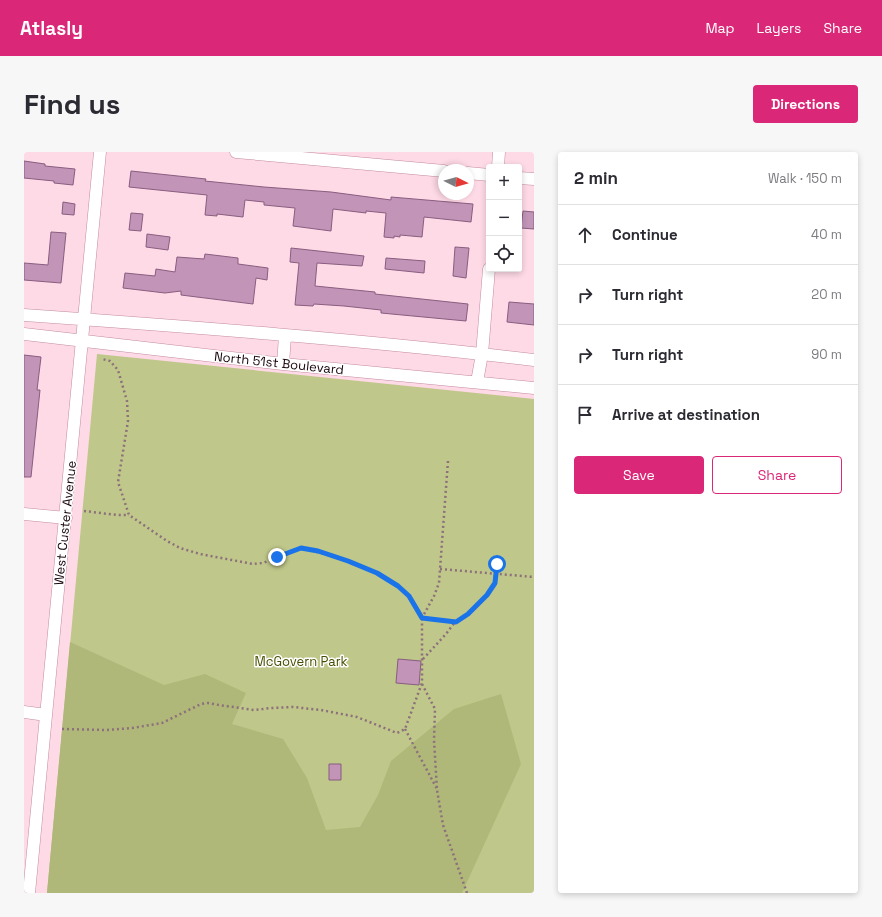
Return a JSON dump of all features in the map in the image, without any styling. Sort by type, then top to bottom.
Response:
[{"type":"street","name":"West Custer Avenue","points":[[29,893],[100,152]]},
{"type":"street","points":[[236,152],[438,170]]},
{"type":"street","points":[[498,164],[499,152]]},
{"type":"street","points":[[474,174],[486,175]]},
{"type":"street","points":[[522,178],[534,179]]},
{"type":"street","points":[[477,382],[482,354],[489,272]]},
{"type":"street","name":"North 51st Boulevard","points":[[24,315],[285,336],[534,360]]},
{"type":"street","name":"North 51st Boulevard","points":[[24,334],[283,364],[534,388]]},
{"type":"street","points":[[283,364],[285,336]]},
{"type":"street","points":[[24,514],[66,518]]},
{"type":"street","points":[[24,712],[46,715]]},
{"type":"path","points":[[102,359],[110,361],[118,370],[127,401],[128,421],[118,482],[129,515]]},
{"type":"path","points":[[62,729],[107,730],[140,727],[162,722],[201,704],[208,703],[254,710],[293,708],[321,710],[357,717],[397,733],[405,729],[422,683],[422,618],[439,583],[448,461]]},
{"type":"path","points":[[84,511],[129,515],[173,545],[180,548],[200,554],[253,564],[263,563],[301,548],[318,551],[377,573],[398,586],[409,596],[422,618]]},
{"type":"path","points":[[422,660],[456,622],[468,614],[487,595],[495,583],[497,564]]},
{"type":"path","points":[[440,569],[534,578]]},
{"type":"path","points":[[422,618],[456,622]]},
{"type":"path","points":[[422,683],[435,709],[434,740],[437,790],[443,825],[467,893]]},
{"type":"path","points":[[405,729],[437,790]]},
{"type":"green space","name":"McGovern Park","points":[[97,354],[534,399],[534,893],[47,893]]},
{"type":"green space","points":[[70,642],[164,685],[205,674],[246,693],[232,724],[283,739],[307,778],[326,830],[360,827],[378,795],[391,761],[454,709],[501,694],[521,764],[462,893],[47,893]]},
{"type":"building","points":[[24,161],[45,164],[45,166],[75,169],[73,185],[54,183],[54,181],[24,178]]},
{"type":"building","points":[[131,171],[206,179],[205,181],[331,192],[391,200],[391,197],[473,204],[471,222],[424,217],[422,237],[400,235],[400,237],[394,236],[394,238],[384,237],[386,213],[366,211],[366,213],[333,209],[331,231],[293,226],[295,208],[264,205],[264,202],[245,200],[243,217],[217,214],[217,216],[205,215],[207,195],[129,187]]},
{"type":"building","points":[[63,202],[75,204],[74,215],[62,214]]},
{"type":"building","points":[[523,211],[534,212],[534,229],[522,228]]},
{"type":"building","points":[[131,213],[143,214],[141,231],[129,230]]},
{"type":"building","points":[[51,232],[66,233],[61,283],[24,280],[24,263],[48,265]]},
{"type":"building","points":[[147,234],[170,237],[168,250],[146,247]]},
{"type":"building","points":[[455,247],[469,248],[466,278],[453,276]]},
{"type":"building","points":[[291,248],[364,256],[362,266],[317,263],[315,286],[468,304],[466,321],[381,313],[381,310],[344,306],[314,304],[313,306],[295,305],[299,263],[290,262]]},
{"type":"building","points":[[205,254],[238,258],[238,264],[268,268],[267,280],[256,278],[253,304],[181,295],[181,291],[165,293],[123,288],[125,273],[155,276],[156,269],[175,272],[177,257],[204,259]]},
{"type":"building","points":[[386,258],[425,261],[424,273],[385,269]]},
{"type":"building","points":[[509,302],[534,304],[534,325],[507,322]]},
{"type":"building","points":[[24,355],[41,357],[37,390],[40,390],[31,477],[24,477]]},
{"type":"building","points":[[398,659],[421,661],[419,685],[396,683]]},
{"type":"building","points":[[329,764],[341,764],[341,780],[329,780]]},
{"type":"route","points":[[277,557],[301,548],[318,551],[348,561],[377,573],[398,586],[409,596],[422,618],[456,622],[468,614],[487,595],[495,583],[497,564]]}]
